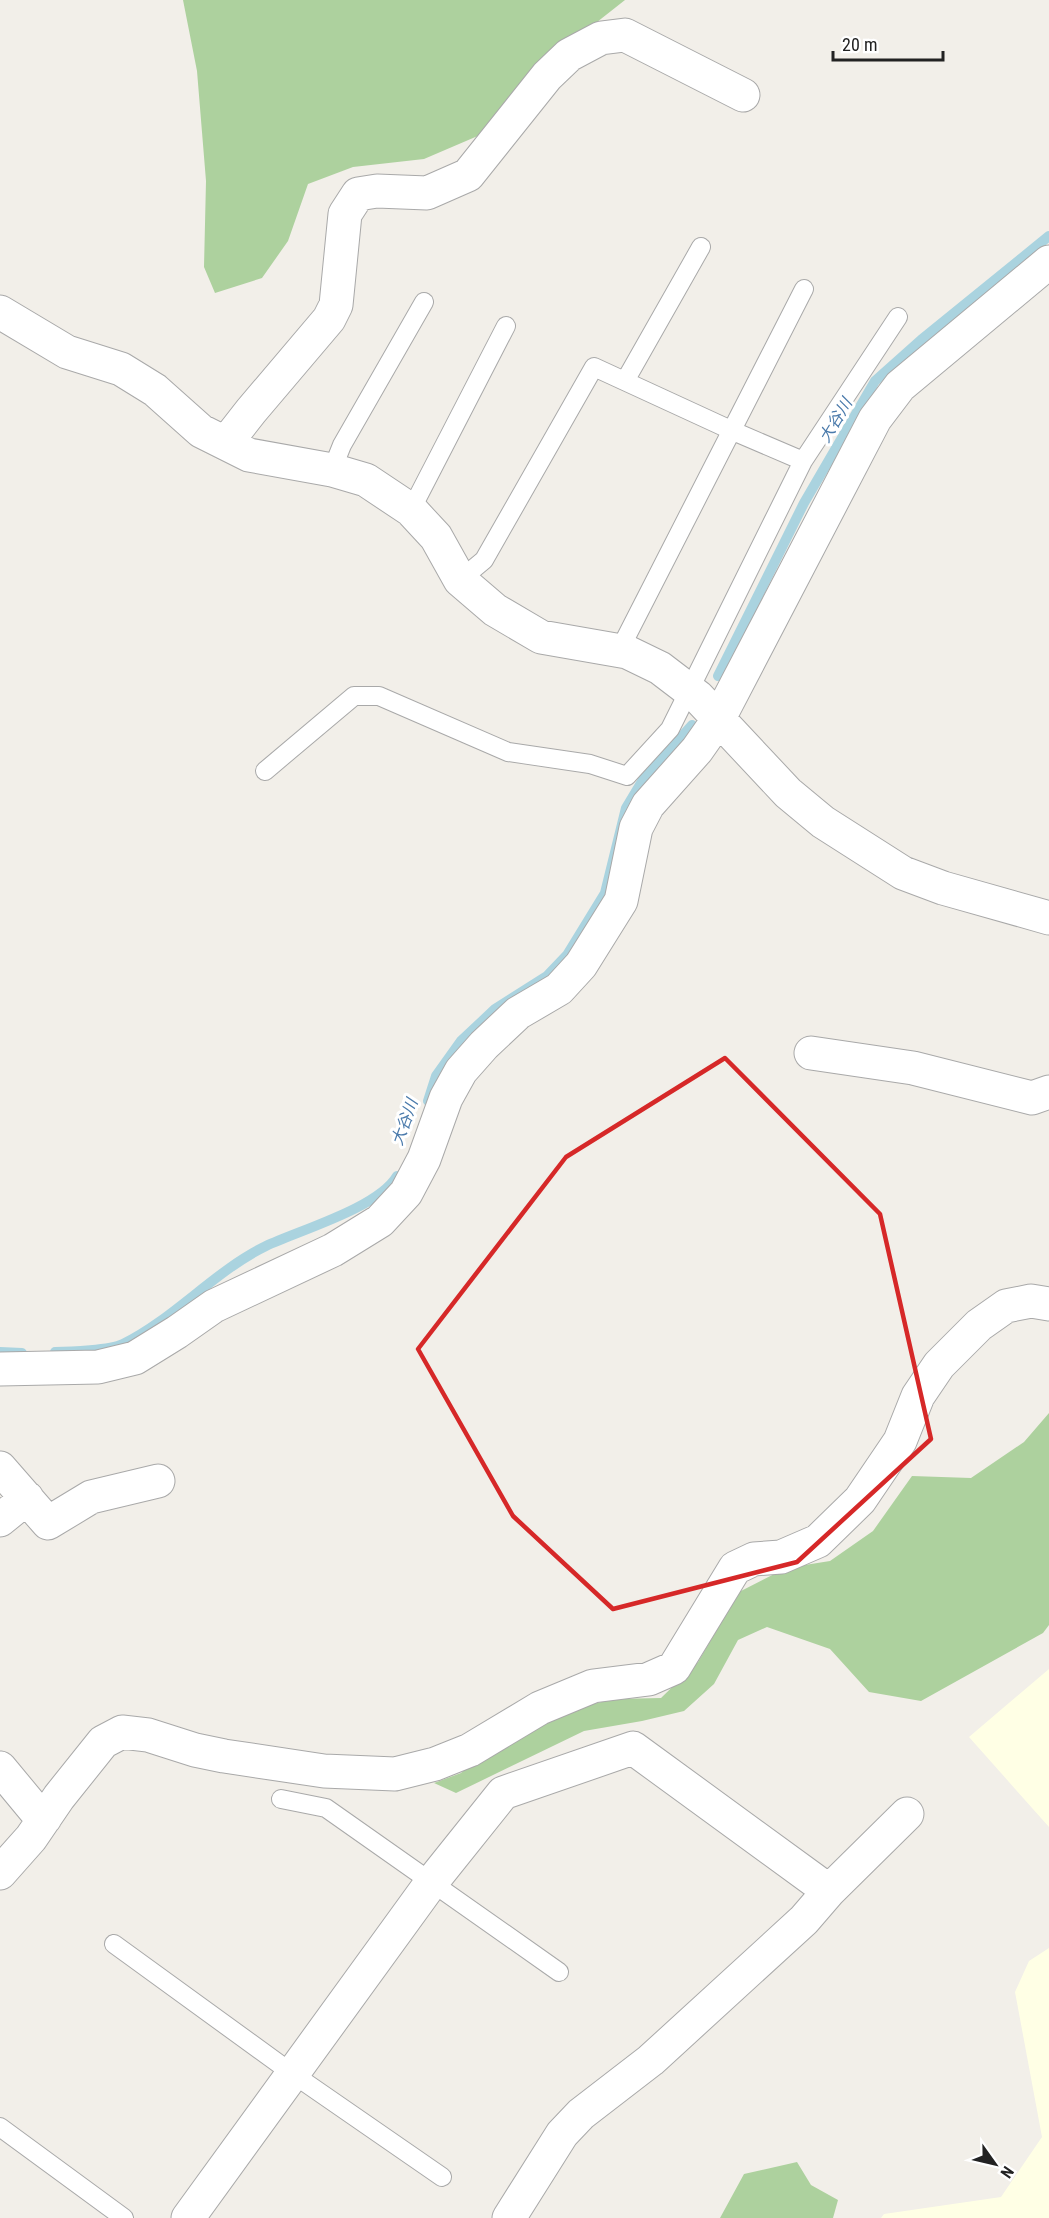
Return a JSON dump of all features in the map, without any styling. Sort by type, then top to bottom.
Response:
[{"type":"street","points":[[226,443],[329,319],[336,305],[345,214],[358,194],[377,190],[427,193],[468,175],[547,75],[569,55],[601,38],[625,35],[743,95]]},
{"type":"street","points":[[0,1369],[98,1367],[135,1358],[214,1306],[333,1250],[380,1221],[406,1192],[424,1159],[446,1098],[461,1071],[484,1045],[518,1013],[559,989],[581,965],[621,901],[636,828],[648,805],[697,750],[718,720],[875,419],[900,386],[1049,262]]},
{"type":"street","points":[[0,312],[67,352],[121,369],[155,390],[201,430],[249,455],[332,470],[366,480],[411,510],[436,537],[460,580],[495,610],[541,637],[627,652],[660,668],[690,691],[788,793],[823,822],[903,873],[943,888],[1049,918]]},
{"type":"street","points":[[811,1053],[913,1068],[1032,1098],[1049,1092]]},
{"type":"street","points":[[0,1873],[31,1839],[103,1742],[122,1732],[148,1735],[195,1750],[224,1756],[324,1771],[395,1774],[435,1764],[470,1750],[540,1708],[593,1686],[649,1679],[674,1668],[735,1568],[754,1559],[781,1557],[818,1541],[860,1500],[900,1441],[918,1396],[934,1373],[979,1325],[1006,1306],[1031,1301],[1049,1304]]},
{"type":"street","points":[[0,1468],[48,1523],[91,1497],[158,1481]]},
{"type":"street","points":[[0,1520],[27,1498]]},
{"type":"street","points":[[188,2218],[431,1883],[503,1793],[633,1748],[830,1891]]},
{"type":"street","points":[[0,1768],[34,1809],[45,1818]]},
{"type":"street","points":[[509,2218],[562,2134],[581,2114],[651,2060],[804,1920],[907,1814]]},
{"type":"lane","points":[[625,381],[702,246]]},
{"type":"lane","points":[[619,651],[804,289]]},
{"type":"lane","points":[[332,470],[342,445],[424,302]]},
{"type":"lane","points":[[265,771],[354,696],[379,696],[508,753],[590,765],[627,776],[670,729],[803,460],[898,316]]},
{"type":"lane","points":[[411,510],[506,326]]},
{"type":"lane","points":[[460,580],[484,560],[594,367],[733,431],[803,460]]},
{"type":"lane","points":[[280,1799],[326,1808],[559,1972]]},
{"type":"lane","points":[[114,1944],[293,2074],[442,2177]]},
{"type":"lane","points":[[0,2127],[124,2218]]},
{"type":"highlighted area","points":[[725,1058],[880,1214],[931,1439],[797,1562],[613,1609],[513,1516],[418,1349],[566,1157]]},
{"type":"shaded area","points":[[1049,1669],[1049,1827],[969,1737]]},
{"type":"shaded area","points":[[1049,1948],[1049,2218],[881,2218],[884,2214],[1001,2197],[1042,2137],[1015,1992],[1029,1961]]},
{"type":"green space","points":[[183,0],[625,0],[559,52],[501,126],[424,159],[353,167],[308,184],[288,241],[262,278],[215,293],[204,267],[206,181],[197,71]]},
{"type":"green space","points":[[1049,1413],[1049,1625],[1043,1633],[921,1701],[869,1692],[830,1649],[767,1627],[738,1640],[714,1684],[684,1711],[584,1731],[456,1793],[434,1783],[461,1773],[500,1741],[561,1711],[615,1699],[661,1698],[698,1662],[739,1592],[786,1568],[830,1561],[873,1531],[912,1476],[971,1478],[1024,1442]]},
{"type":"green space","points":[[797,2162],[811,2185],[838,2200],[833,2218],[720,2218],[744,2174]]},
{"type":"waterway","name":"大谷川","points":[[718,676],[804,503],[875,381],[921,340],[1049,236]]},
{"type":"waterway","name":"大谷川","points":[[428,1101],[436,1076],[461,1041],[495,1009],[547,976],[567,955],[605,893],[626,808],[644,778],[692,725]]},
{"type":"waterway","name":"大谷川","points":[[55,1352],[100,1349],[123,1344],[160,1322],[248,1256],[266,1246],[356,1208],[387,1188],[397,1176]]},
{"type":"waterway","name":"大谷川","points":[[0,1352],[22,1353]]}]
